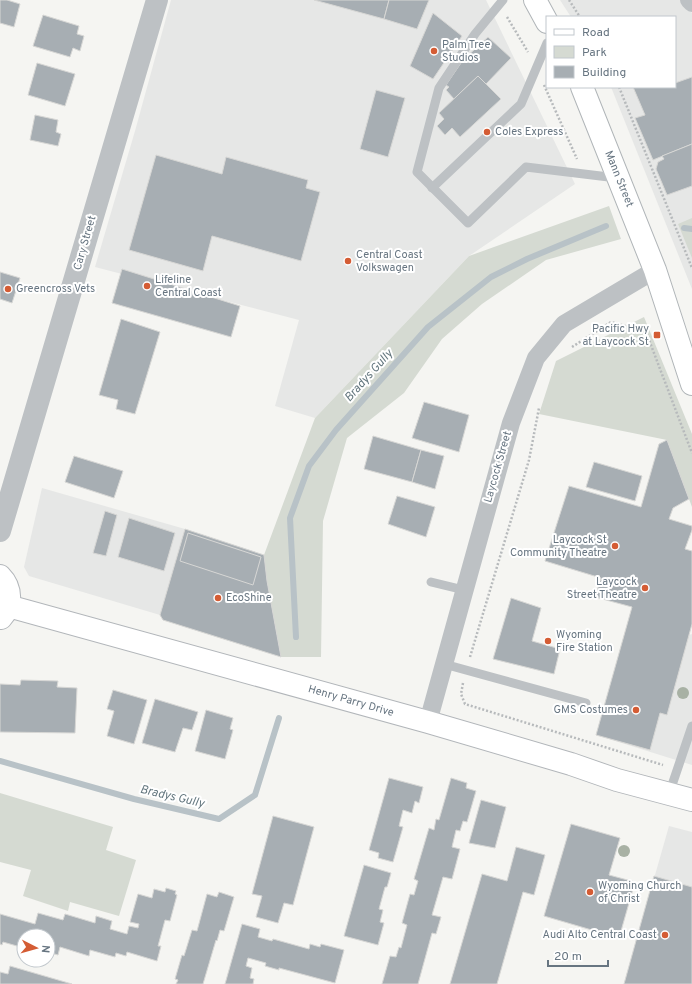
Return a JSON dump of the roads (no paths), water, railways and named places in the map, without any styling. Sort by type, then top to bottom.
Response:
[{"type":"main road","points":[[535,0],[546,20]]},
{"type":"main road","name":"Mann Street","points":[[582,88],[656,270],[692,384]]},
{"type":"main road","name":"Mann Street","points":[[656,270],[677,309],[692,342]]},
{"type":"main road","points":[[0,576],[8,588],[10,597],[4,612]]},
{"type":"main road","name":"Henry Parry Drive","points":[[4,612],[428,722],[571,764],[617,780],[692,800]]},
{"type":"street","name":"Cary Street","points":[[0,531],[157,0]]},
{"type":"street","points":[[689,0],[692,3]]},
{"type":"street","name":"Laycock Street","points":[[428,722],[511,423],[536,358],[564,324],[656,270]]},
{"type":"lane","points":[[503,0],[475,34],[439,88],[417,172],[468,223],[526,167],[619,178]]},
{"type":"lane","points":[[432,188],[521,104],[546,45]]},
{"type":"lane","points":[[431,582],[464,590]]},
{"type":"lane","points":[[444,664],[586,703]]},
{"type":"lane","points":[[668,794],[692,726]]},
{"type":"waterway","name":"Bradys Gully","points":[[296,637],[290,518],[309,466],[336,430],[428,327],[491,277],[527,259],[606,226]]},
{"type":"waterway","name":"Bradys Gully","points":[[684,228],[692,229]]},
{"type":"waterway","name":"Bradys Gully","points":[[0,761],[134,799],[219,819],[255,795],[279,718]]},
{"type":"place","name":"Palm Tree Studios","points":[[434,51]]},
{"type":"place","name":"Coles Express","points":[[487,132]]},
{"type":"place","name":"Central Coast Volkswagen","points":[[348,261]]},
{"type":"place","name":"Lifeline Central Coast","points":[[147,286]]},
{"type":"place","name":"Greencross Vets","points":[[8,289]]},
{"type":"place","name":"Pacific Hwy at Laycock St","points":[[657,335]]},
{"type":"place","name":"Laycock St Community Theatre","points":[[615,546]]},
{"type":"place","name":"Laycock Street Theatre","points":[[645,588]]},
{"type":"place","name":"EcoShine","points":[[218,598]]},
{"type":"place","name":"Wyoming Fire Station","points":[[548,641]]},
{"type":"place","name":"GMS Costumes","points":[[636,710]]},
{"type":"place","name":"Wyoming Church of Christ","points":[[590,892]]},
{"type":"place","name":"Audi Alto Central Coast","points":[[665,935]]}]
